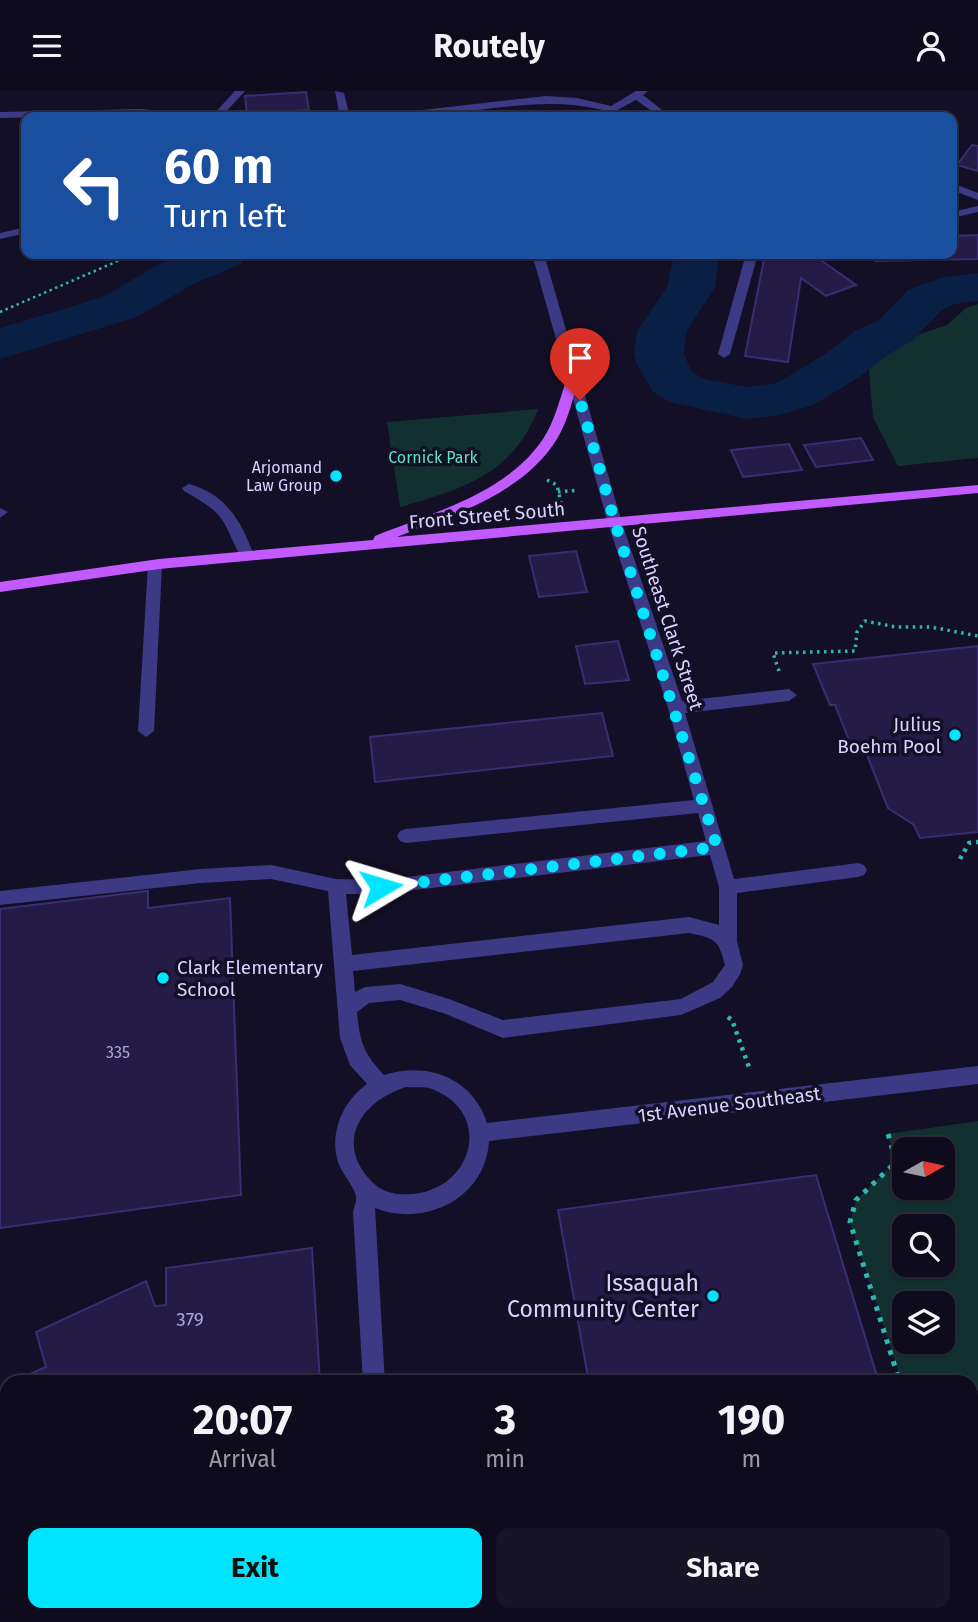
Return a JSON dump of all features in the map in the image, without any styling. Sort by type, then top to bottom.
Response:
[{"type":"main road","points":[[367,545],[485,493],[525,469],[550,439],[573,378]]},
{"type":"main road","name":"Front Street South","points":[[0,587],[155,565],[978,489]]},
{"type":"street","points":[[221,112],[240,91]]},
{"type":"street","points":[[339,93],[344,112]]},
{"type":"street","points":[[607,112],[640,93],[661,112]]},
{"type":"street","points":[[420,112],[534,95],[611,109]]},
{"type":"street","points":[[79,112],[152,112]]},
{"type":"street","points":[[0,115],[21,114]]},
{"type":"street","points":[[957,188],[978,197]]},
{"type":"street","points":[[957,214],[978,209]]},
{"type":"street","points":[[0,236],[21,231]]},
{"type":"street","name":"Southeast Clark Street","points":[[539,259],[615,523],[676,708],[729,887],[728,941],[734,965],[724,986],[705,998]]},
{"type":"street","points":[[724,354],[751,259]]},
{"type":"street","points":[[189,488],[216,503],[236,522],[247,556]]},
{"type":"street","points":[[146,731],[155,565]]},
{"type":"street","points":[[676,708],[789,695]]},
{"type":"street","points":[[406,836],[705,806]]},
{"type":"street","points":[[0,898],[201,876],[271,872],[336,886],[381,887],[717,847]]},
{"type":"street","points":[[729,887],[858,870]]},
{"type":"street","points":[[336,886],[350,1038],[357,1059],[381,1086]]},
{"type":"street","points":[[344,964],[689,925],[718,932],[728,941]]},
{"type":"street","points":[[349,1007],[365,995],[400,992],[449,1007],[503,1029],[681,1007],[705,998]]},
{"type":"street","name":"1st Avenue Southeast","points":[[480,1133],[978,1075]]},
{"type":"street","points":[[406,1078],[432,1080],[455,1091],[473,1109],[480,1133],[478,1158],[466,1181],[445,1198],[418,1206],[391,1205],[367,1193],[350,1173],[343,1149],[348,1123],[360,1102],[381,1086],[406,1078]]},
{"type":"street","points":[[367,1193],[363,1212],[373,1375]]},
{"type":"path","points":[[0,312],[122,259]]},
{"type":"path","points":[[540,476],[557,485],[562,507]]},
{"type":"path","points":[[558,492],[583,489]]},
{"type":"path","points":[[789,695],[773,653],[855,651],[857,632],[865,621],[896,627],[931,627],[978,636]]},
{"type":"path","points":[[960,859],[969,843],[978,842]]},
{"type":"path","points":[[705,998],[732,1020],[750,1070]]},
{"type":"path","points":[[888,1134],[895,1162],[856,1200],[850,1222],[898,1375]]},
{"type":"green space","points":[[978,304],[978,458],[898,466],[873,417],[868,361],[917,335],[947,325],[966,308]]},
{"type":"green space","name":"Cornick Park","points":[[538,409],[515,450],[500,464],[464,485],[400,507],[387,422]]},
{"type":"green space","points":[[978,1121],[978,1375],[900,1375],[893,1354],[955,1354],[955,1291],[892,1291],[892,1351],[850,1222],[856,1200],[892,1165],[892,1201],[956,1201],[956,1137],[892,1137],[892,1150],[888,1134]]},
{"type":"building","points":[[306,92],[309,110],[247,112],[245,96]]},
{"type":"building","points":[[972,145],[978,146],[978,171],[957,165]]},
{"type":"building","points":[[978,235],[978,259],[875,261],[874,259],[957,259],[957,236]]},
{"type":"building","points":[[764,259],[819,259],[856,285],[826,296],[801,278],[788,362],[745,356]]},
{"type":"building","points":[[861,438],[873,460],[816,467],[804,445]]},
{"type":"building","points":[[789,444],[802,470],[743,477],[731,450]]},
{"type":"building","points":[[576,551],[587,592],[539,597],[529,556]]},
{"type":"building","points":[[618,641],[629,680],[585,684],[576,646]]},
{"type":"building","points":[[978,646],[978,832],[920,838],[914,825],[888,808],[867,755],[851,745],[835,705],[830,705],[813,664]]},
{"type":"building","points":[[602,713],[613,756],[375,782],[370,737]]},
{"type":"building","points":[[148,891],[148,908],[230,898],[241,1195],[0,1228],[0,909]]},
{"type":"building","name":"Issaquah Community Center","points":[[816,1175],[877,1375],[588,1375],[558,1210]]},
{"type":"building","points":[[312,1248],[320,1375],[28,1375],[46,1367],[36,1332],[146,1281],[155,1306],[166,1305],[166,1268]]},
{"type":"waterway","points":[[0,344],[120,307],[176,274],[213,259]]},
{"type":"waterway","points":[[696,259],[691,287],[662,331],[659,353],[662,365],[671,381],[688,391],[747,403],[780,399],[795,394],[840,367],[873,342],[896,330],[925,300],[944,291],[978,287]]},
{"type":"place","name":"Arjomand Law Group","points":[[336,476]]},
{"type":"place","name":"Julius Boehm Pool","points":[[955,735]]},
{"type":"place","name":"Clark Elementary School","points":[[163,978]]},
{"type":"place","name":"Issaquah Community Center","points":[[713,1296]]},
{"type":"route","points":[[381,887],[717,847],[676,708],[615,523],[580,400]]}]
